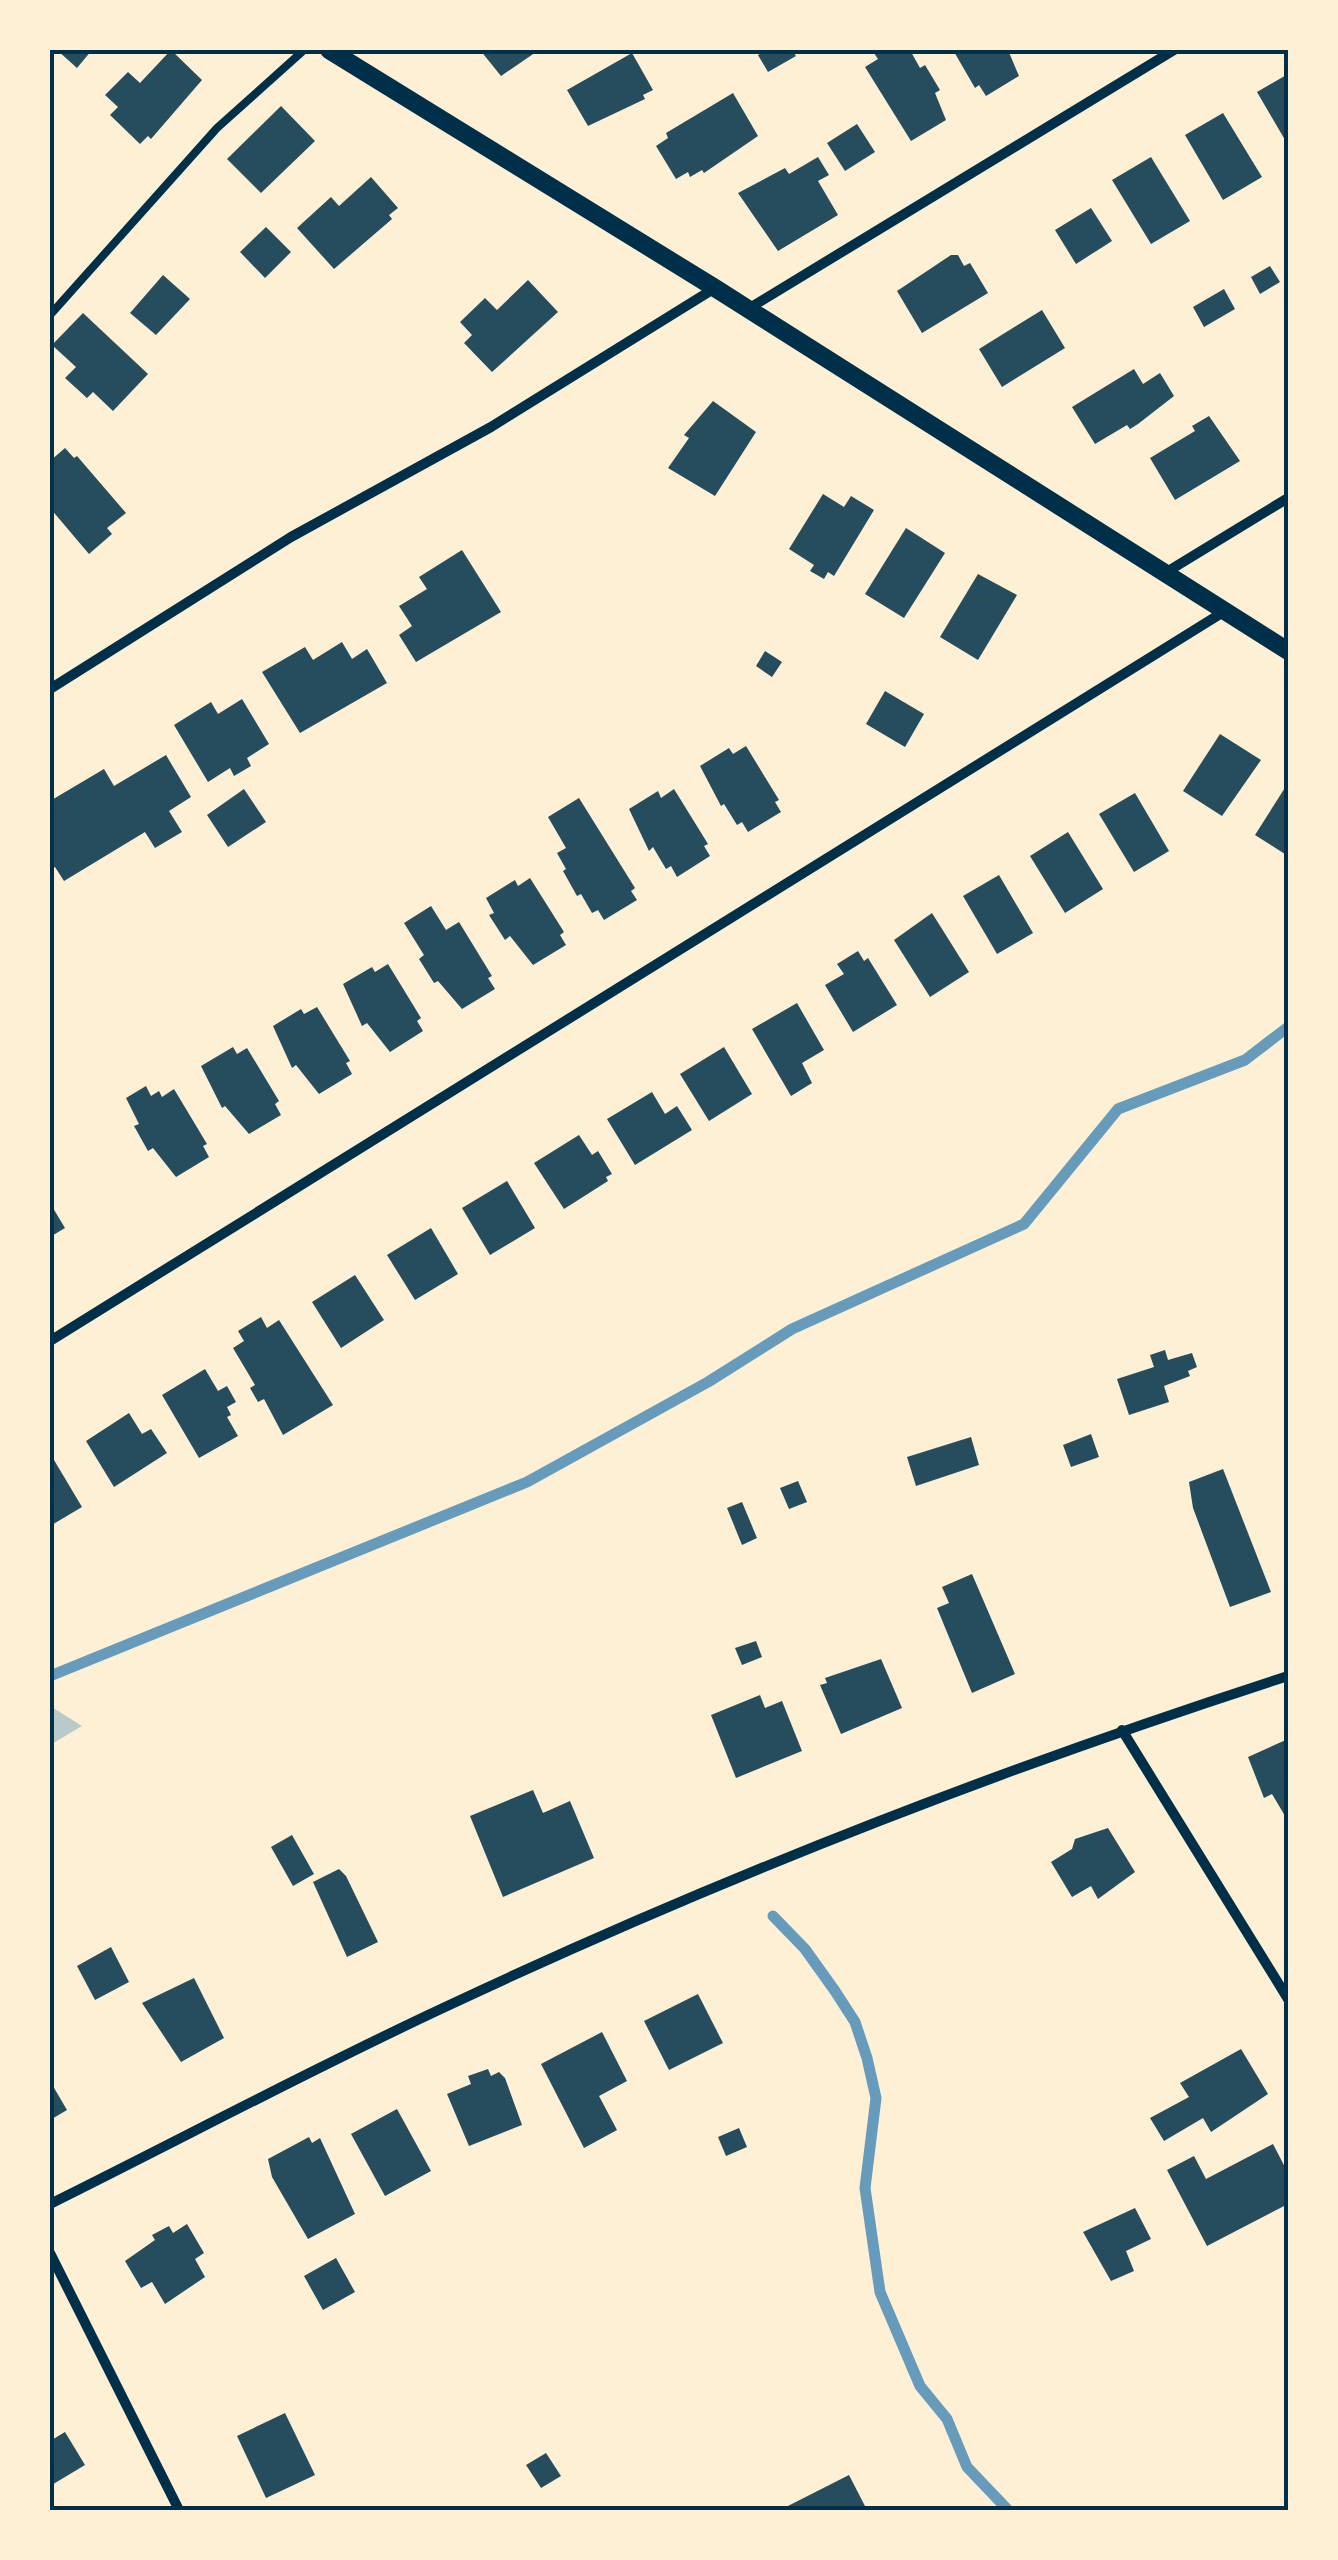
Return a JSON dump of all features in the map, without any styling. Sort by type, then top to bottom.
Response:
[{"type":"street","points":[[747,310],[1174,50]]},
{"type":"street","points":[[335,51],[1288,651]]},
{"type":"street","points":[[50,689],[291,537],[491,427],[715,288]]},
{"type":"street","points":[[1164,574],[1288,498]]},
{"type":"street","points":[[50,1341],[1227,610]]},
{"type":"street","points":[[50,2204],[442,2008],[867,1824],[1122,1730],[1288,1676]]},
{"type":"street","points":[[1122,1730],[1288,1998]]},
{"type":"street","points":[[50,2253],[179,2510]]},
{"type":"lane","points":[[50,316],[217,128],[304,50]]},
{"type":"shaded area","points":[[50,1706],[82,1726],[50,1745]]},
{"type":"building","points":[[57,50],[92,50],[77,68]]},
{"type":"building","points":[[171,50],[202,80],[151,139],[148,136],[140,144],[110,115],[118,107],[105,95],[128,72],[140,83]]},
{"type":"building","points":[[480,50],[539,50],[501,76]]},
{"type":"building","points":[[766,50],[792,50],[796,56],[768,72],[758,55]]},
{"type":"building","points":[[910,50],[920,68],[925,65],[940,90],[935,93],[946,120],[911,141],[865,67],[878,59],[874,53]]},
{"type":"building","points":[[953,50],[1008,50],[1019,76],[986,96],[979,85],[975,88]]},
{"type":"building","points":[[632,53],[653,90],[643,95],[645,99],[588,126],[567,90]]},
{"type":"building","points":[[1288,74],[1288,145],[1257,92]]},
{"type":"building","points":[[733,93],[758,136],[704,173],[702,170],[690,177],[688,172],[676,179],[656,146],[668,138],[666,133]]},
{"type":"building","points":[[281,106],[315,141],[261,193],[227,159]]},
{"type":"building","points":[[1223,113],[1262,177],[1223,200],[1185,135]]},
{"type":"building","points":[[857,124],[875,152],[845,171],[827,143]]},
{"type":"building","points":[[818,157],[829,175],[818,181],[838,215],[778,251],[738,193],[785,168],[789,174]]},
{"type":"building","points":[[1151,157],[1190,221],[1151,244],[1112,180]]},
{"type":"building","points":[[371,177],[398,208],[389,215],[392,219],[334,269],[297,228],[331,197],[339,206]]},
{"type":"building","points":[[1091,208],[1112,241],[1076,264],[1055,230]]},
{"type":"building","points":[[266,227],[291,252],[265,278],[240,252]]},
{"type":"building","points":[[951,255],[958,255],[964,266],[970,263],[988,293],[922,333],[897,291]]},
{"type":"building","points":[[1270,266],[1280,282],[1260,294],[1251,277]]},
{"type":"building","points":[[163,275],[190,299],[156,335],[130,313]]},
{"type":"building","points":[[528,280],[558,312],[492,372],[464,343],[472,335],[460,322],[485,298],[497,310]]},
{"type":"building","points":[[1224,289],[1235,309],[1204,327],[1193,307]]},
{"type":"building","points":[[1042,310],[1065,348],[1002,387],[979,349]]},
{"type":"building","points":[[83,313],[148,374],[113,411],[93,392],[87,398],[65,378],[76,367],[52,345]]},
{"type":"building","points":[[1134,369],[1143,384],[1160,373],[1174,396],[1130,429],[1127,425],[1095,444],[1072,407]]},
{"type":"building","points":[[713,401],[756,432],[715,496],[668,468],[689,438],[684,435]]},
{"type":"building","points":[[1209,416],[1240,461],[1175,500],[1150,458],[1195,431],[1192,426]]},
{"type":"building","points":[[65,448],[74,458],[77,456],[126,513],[107,528],[112,534],[89,554],[50,508],[50,461]]},
{"type":"building","points":[[823,494],[844,507],[851,496],[874,510],[834,576],[828,572],[824,579],[810,571],[814,565],[789,549]]},
{"type":"building","points":[[906,528],[945,553],[904,618],[865,594]]},
{"type":"building","points":[[462,550],[501,612],[416,662],[399,635],[412,626],[399,606],[427,589],[419,577]]},
{"type":"building","points":[[978,574],[1017,595],[978,660],[940,637]]},
{"type":"building","points":[[342,642],[352,659],[367,649],[387,683],[300,733],[262,672],[305,647],[313,660]]},
{"type":"building","points":[[765,651],[782,662],[772,677],[756,666]]},
{"type":"building","points":[[885,691],[924,714],[905,747],[866,724]]},
{"type":"building","points":[[242,699],[269,744],[247,758],[251,766],[234,776],[230,768],[208,782],[174,725],[211,702],[218,714]]},
{"type":"building","points":[[1220,734],[1261,760],[1222,816],[1183,791]]},
{"type":"building","points":[[746,746],[779,800],[775,802],[781,812],[748,832],[742,822],[737,825],[724,804],[721,806],[700,766],[729,748],[733,754]]},
{"type":"building","points":[[166,755],[191,797],[169,811],[182,832],[155,848],[145,832],[64,881],[55,867],[50,870],[50,801],[104,769],[114,786]]},
{"type":"building","points":[[1288,783],[1288,856],[1255,835]]},
{"type":"building","points":[[244,789],[266,822],[228,847],[207,815]]},
{"type":"building","points":[[674,789],[708,844],[704,846],[710,856],[677,877],[671,866],[666,869],[653,847],[649,851],[629,809],[658,791],[661,798]]},
{"type":"building","points":[[1135,793],[1169,851],[1134,872],[1099,814]]},
{"type":"building","points":[[579,798],[635,888],[631,891],[637,900],[604,920],[598,910],[592,913],[581,894],[577,896],[563,871],[566,869],[557,853],[566,848],[548,817]]},
{"type":"building","points":[[1068,832],[1103,889],[1065,913],[1030,856]]},
{"type":"building","points":[[999,875],[1033,933],[997,954],[963,896]]},
{"type":"building","points":[[530,878],[564,932],[560,935],[566,945],[533,965],[510,936],[505,940],[489,915],[494,913],[486,898],[515,880],[518,886]]},
{"type":"building","points":[[431,906],[446,930],[459,922],[492,976],[488,978],[495,989],[462,1009],[438,981],[434,983],[419,959],[424,955],[404,923]]},
{"type":"building","points":[[932,913],[969,972],[930,997],[894,940]]},
{"type":"building","points":[[858,951],[864,961],[868,958],[897,1005],[853,1032],[825,985],[844,974],[837,964]]},
{"type":"building","points":[[388,964],[421,1018],[417,1021],[423,1031],[390,1052],[367,1023],[362,1026],[343,984],[372,967],[375,972]]},
{"type":"building","points":[[797,1003],[824,1050],[802,1063],[812,1083],[791,1096],[752,1029]]},
{"type":"building","points":[[317,1007],[350,1061],[346,1063],[352,1074],[319,1094],[296,1065],[292,1068],[273,1026],[301,1009],[304,1014]]},
{"type":"building","points":[[233,1047],[237,1054],[247,1048],[279,1101],[275,1104],[281,1115],[249,1134],[225,1106],[222,1108],[201,1066]]},
{"type":"building","points":[[724,1047],[752,1094],[709,1121],[680,1074]]},
{"type":"building","points":[[146,1086],[151,1096],[159,1091],[162,1097],[174,1089],[207,1144],[203,1146],[209,1157],[176,1177],[153,1148],[148,1151],[134,1126],[139,1124],[126,1098]]},
{"type":"building","points":[[652,1092],[665,1114],[677,1106],[692,1130],[635,1165],[607,1119]]},
{"type":"building","points":[[579,1135],[592,1155],[598,1151],[612,1174],[606,1177],[608,1181],[564,1209],[534,1163]]},
{"type":"building","points":[[507,1181],[535,1228],[490,1255],[462,1208]]},
{"type":"building","points":[[50,1203],[65,1228],[50,1237]]},
{"type":"building","points":[[431,1228],[458,1274],[415,1300],[387,1255]]},
{"type":"building","points":[[355,1275],[384,1320],[341,1348],[312,1302]]},
{"type":"building","points":[[261,1317],[267,1328],[279,1320],[333,1405],[283,1435],[264,1399],[258,1402],[250,1388],[255,1385],[233,1348],[244,1341],[238,1331]]},
{"type":"building","points":[[1165,1350],[1168,1360],[1192,1353],[1197,1367],[1188,1371],[1190,1376],[1164,1386],[1169,1402],[1129,1415],[1117,1379],[1154,1367],[1150,1355]]},
{"type":"building","points":[[205,1369],[218,1391],[227,1386],[236,1402],[227,1407],[231,1415],[227,1417],[238,1436],[199,1458],[162,1395]]},
{"type":"building","points":[[129,1413],[142,1434],[151,1429],[167,1453],[114,1487],[86,1441]]},
{"type":"building","points":[[1091,1434],[1099,1457],[1071,1467],[1063,1445]]},
{"type":"building","points":[[971,1437],[979,1465],[916,1486],[907,1457]]},
{"type":"building","points":[[54,1460],[82,1507],[50,1526],[50,1463]]},
{"type":"building","points":[[1223,1469],[1271,1592],[1230,1607],[1193,1508],[1189,1482]]},
{"type":"building","points":[[798,1481],[807,1502],[789,1509],[780,1488]]},
{"type":"building","points":[[742,1502],[757,1538],[742,1545],[727,1508]]},
{"type":"building","points":[[972,1574],[1015,1674],[972,1693],[937,1608],[949,1603],[942,1587]]},
{"type":"building","points":[[756,1641],[762,1657],[742,1665],[735,1648]]},
{"type":"building","points":[[881,1659],[902,1708],[841,1734],[820,1685],[827,1683],[825,1678]]},
{"type":"building","points":[[760,1695],[765,1708],[782,1701],[802,1751],[736,1778],[711,1715]]},
{"type":"building","points":[[1288,1739],[1288,1821],[1272,1794],[1264,1798],[1248,1757]]},
{"type":"building","points":[[533,1790],[543,1813],[570,1801],[594,1858],[503,1897],[470,1816]]},
{"type":"building","points":[[1108,1828],[1135,1872],[1098,1899],[1091,1886],[1072,1897],[1051,1862],[1072,1849],[1075,1839]]},
{"type":"building","points":[[292,1835],[314,1874],[293,1886],[271,1847]]},
{"type":"building","points":[[339,1869],[378,1942],[347,1957],[313,1882]]},
{"type":"building","points":[[111,1947],[129,1982],[95,2000],[77,1966]]},
{"type":"building","points":[[194,1978],[224,2038],[181,2062],[142,2003]]},
{"type":"building","points":[[698,1994],[723,2043],[669,2070],[644,2021]]},
{"type":"building","points":[[602,2032],[627,2081],[599,2096],[617,2130],[584,2148],[541,2064]]},
{"type":"building","points":[[1241,2049],[1268,2094],[1211,2132],[1203,2118],[1164,2141],[1150,2118],[1189,2097],[1180,2083]]},
{"type":"building","points":[[488,2069],[491,2076],[499,2072],[505,2078],[522,2125],[469,2146],[447,2094],[471,2084],[468,2076]]},
{"type":"building","points":[[50,2081],[67,2110],[50,2120]]},
{"type":"building","points":[[397,2109],[431,2171],[385,2196],[351,2134]]},
{"type":"building","points":[[739,2128],[747,2147],[726,2156],[718,2137]]},
{"type":"building","points":[[309,2137],[312,2143],[320,2138],[355,2214],[308,2239],[272,2177],[268,2159]]},
{"type":"building","points":[[1273,2144],[1288,2173],[1288,2204],[1207,2246],[1167,2170],[1194,2156],[1206,2179]]},
{"type":"building","points":[[1135,2208],[1151,2239],[1126,2251],[1134,2271],[1111,2281],[1083,2232]]},
{"type":"building","points":[[187,2224],[204,2253],[195,2259],[205,2277],[165,2304],[152,2282],[141,2288],[125,2261],[155,2240],[152,2235],[169,2226],[173,2233]]},
{"type":"building","points":[[336,2258],[355,2292],[323,2310],[304,2276]]},
{"type":"building","points":[[285,2413],[315,2475],[266,2498],[237,2436]]},
{"type":"building","points":[[65,2432],[85,2465],[50,2486],[50,2441]]},
{"type":"building","points":[[546,2453],[561,2476],[541,2488],[526,2465]]},
{"type":"building","points":[[849,2475],[867,2510],[780,2510]]},
{"type":"waterway","points":[[50,1676],[527,1482],[708,1382],[792,1329],[1024,1224],[1118,1109],[1245,1060],[1288,1027]]},
{"type":"waterway","points":[[773,1916],[805,1949],[835,1991],[855,2022],[867,2058],[876,2098],[865,2188],[880,2292],[920,2386],[947,2419],[967,2467],[1008,2510]]}]
